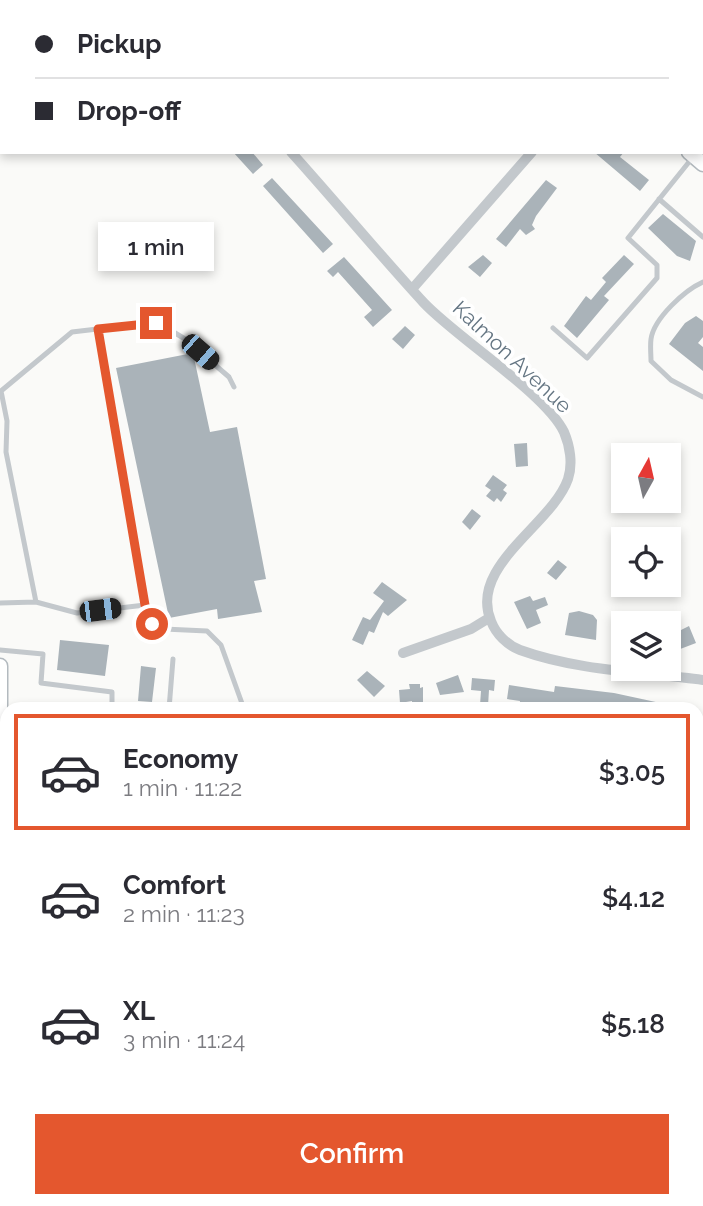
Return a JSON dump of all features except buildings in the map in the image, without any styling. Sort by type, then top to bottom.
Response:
[{"type":"main road","points":[[0,666],[0,739]]},
{"type":"street","name":"Kalmon Avenue","points":[[293,154],[386,263],[425,303],[536,400],[562,428],[570,452],[569,477],[559,496],[504,559],[492,579],[487,603],[489,618]]},
{"type":"street","points":[[413,288],[530,154]]},
{"type":"street","points":[[402,653],[471,629],[489,618],[500,636],[510,644],[544,656],[568,662],[702,678]]},
{"type":"lane","points":[[553,328],[587,358],[657,278],[657,265],[628,238],[695,158]]},
{"type":"lane","points":[[659,198],[703,237]]},
{"type":"lane","points":[[703,282],[687,289],[650,336],[652,361],[671,380],[703,397]]},
{"type":"lane","points":[[36,602],[3,453],[7,421],[1,391],[72,332],[156,323],[185,339],[229,377],[234,387]]},
{"type":"lane","points":[[98,329],[145,605],[152,624],[164,629],[207,631],[221,645],[241,702]]},
{"type":"lane","points":[[0,603],[36,602],[77,612],[145,605]]},
{"type":"lane","points":[[0,650],[43,654],[41,683],[112,692],[112,702]]},
{"type":"lane","points":[[170,702],[173,659]]},
{"type":"route","points":[[152,624],[145,605],[98,329],[156,323]]}]
